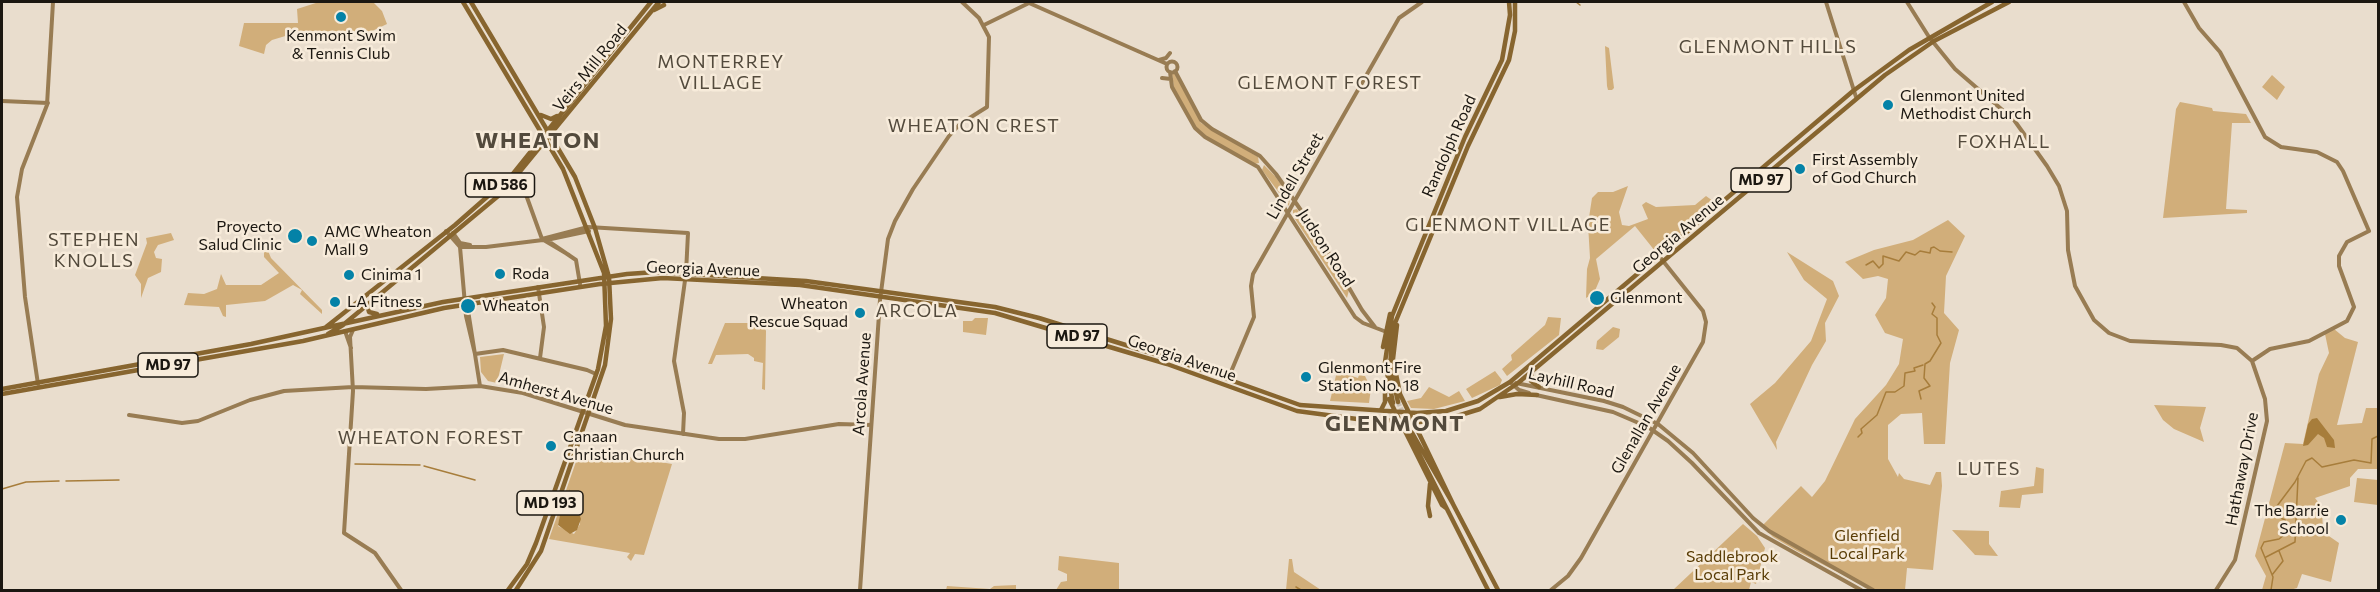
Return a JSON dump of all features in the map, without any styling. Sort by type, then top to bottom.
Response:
[{"type":"main road","name":"MD 193","points":[[463,2],[544,135],[572,186],[607,280],[606,326],[586,412],[541,551],[516,591]]},
{"type":"main road","name":"MD 193","points":[[471,2],[575,177],[595,228],[607,280],[611,319],[608,352],[586,412],[527,564],[508,591]]},
{"type":"main road","name":"Veirs Mill Road","points":[[323,337],[343,325],[490,204],[651,2]]},
{"type":"main road","name":"Randolph Road","points":[[1509,2],[1510,15],[1502,60],[1464,137],[1412,263],[1387,336],[1385,369],[1395,402],[1391,378],[1390,347],[1393,328],[1468,146],[1509,60],[1515,31],[1515,2]]},
{"type":"main road","name":"Georgia Avenue","points":[[2,394],[322,330],[383,315],[607,280],[644,272],[881,293],[1025,320],[1167,364],[1281,407],[1310,414],[1425,422],[1467,414],[1498,398],[1659,256],[1853,91],[1929,37],[1992,2]]},
{"type":"main road","name":"Georgia Avenue","points":[[686,276],[806,281],[1022,313],[1228,380],[1283,401],[1311,407],[1408,412],[1446,411],[1470,404],[1514,384],[1532,371],[1665,262],[1856,97],[1934,41],[2009,2]]},
{"type":"main road","name":"Veirs Mill Road","points":[[322,330],[513,176],[552,136],[650,13],[661,3]]},
{"type":"main road","points":[[536,111],[549,119],[560,115]]},
{"type":"main road","points":[[1380,411],[1385,402],[1382,364],[1384,331],[1412,263]]},
{"type":"main road","points":[[798,285],[806,281],[811,287]]},
{"type":"main road","points":[[1406,293],[1396,328],[1393,359],[1396,383],[1453,504],[1498,591]]},
{"type":"main road","name":"Georgia Avenue","points":[[2,388],[38,385],[323,337],[467,301]]},
{"type":"main road","points":[[367,304],[370,313],[383,315]]},
{"type":"main road","points":[[345,331],[355,322]]},
{"type":"main road","points":[[1532,371],[1531,381],[1539,387]]},
{"type":"main road","points":[[1385,387],[1398,421],[1442,506],[1446,508]]},
{"type":"main road","points":[[1498,398],[1516,394],[1537,395]]},
{"type":"main road","points":[[1310,414],[1311,407]]},
{"type":"main road","points":[[1424,441],[1422,426],[1425,422]]},
{"type":"main road","points":[[1453,504],[1409,431],[1488,591]]},
{"type":"main road","points":[[1427,476],[1430,487],[1428,504],[1430,516]]},
{"type":"main road","points":[[548,529],[547,524],[555,502],[552,498]]},
{"type":"street","points":[[38,385],[28,314],[17,197],[22,169],[48,111],[53,2]]},
{"type":"street","points":[[962,2],[984,25],[1029,3],[1167,64],[1175,63],[1172,71],[1167,69],[1167,64]]},
{"type":"street","name":"Lindell Street","points":[[1228,380],[1254,317],[1251,286],[1254,274],[1398,18],[1422,2]]},
{"type":"street","points":[[1826,2],[1856,97]]},
{"type":"street","points":[[1907,2],[1929,37],[1960,75],[2014,120],[2059,186],[2067,211],[2068,250],[2075,286],[2094,320],[2109,333],[2122,339],[2148,343],[2221,345],[2237,348],[2252,361],[2270,349],[2309,341],[2347,321],[2354,307],[2339,266],[2339,256],[2347,242],[2370,231],[2337,162],[2317,152],[2281,147],[2265,137],[2220,52],[2199,28],[2184,2]]},
{"type":"street","name":"Arcola Avenue","points":[[860,591],[881,293],[888,239],[909,196],[949,136],[960,124],[987,107],[990,51],[984,25]]},
{"type":"street","points":[[1159,60],[1166,58],[1170,53]]},
{"type":"street","name":"Judson Road","points":[[1172,71],[1201,120],[1263,159],[1276,174],[1320,238],[1362,310],[1376,328]]},
{"type":"street","name":"Judson Road","points":[[1172,71],[1171,79],[1186,114],[1195,128],[1205,137],[1258,167],[1355,317],[1384,331]]},
{"type":"street","points":[[1162,78],[1171,79]]},
{"type":"street","points":[[2,101],[48,104]]},
{"type":"street","points":[[513,176],[525,196],[542,239],[576,260],[580,284]]},
{"type":"street","points":[[542,239],[550,234],[595,228],[688,233],[686,276],[674,361],[684,412],[683,434]]},
{"type":"street","points":[[460,247],[559,237],[588,229]]},
{"type":"street","points":[[448,230],[460,247],[480,386]]},
{"type":"street","points":[[452,236],[460,243],[477,247]]},
{"type":"street","points":[[559,237],[560,247]]},
{"type":"street","points":[[542,239],[560,247],[569,255]]},
{"type":"street","name":"Glenallan Avenue","points":[[1551,591],[1576,566],[1700,350],[1706,327],[1703,311],[1659,256]]},
{"type":"street","points":[[539,291],[544,327],[540,358]]},
{"type":"street","points":[[353,329],[350,337],[353,387],[344,532],[375,553],[401,591]]},
{"type":"street","points":[[345,331],[351,349]]},
{"type":"street","points":[[475,354],[503,350],[587,369],[596,374]]},
{"type":"street","name":"Hathaway Drive","points":[[2216,591],[2235,560],[2267,421],[2265,399],[2252,361]]},
{"type":"street","name":"Layhill Road","points":[[1514,384],[1539,387],[1623,407],[1658,424],[1693,453],[1753,518],[1768,531],[1873,591]]},
{"type":"street","name":"Layhill Road","points":[[1514,384],[1537,395],[1623,415],[1653,431],[1692,463],[1759,533],[1860,591]]},
{"type":"street","name":"Amherst Avenue","points":[[129,415],[183,423],[198,421],[250,400],[284,391],[353,387],[426,389],[480,386],[523,393],[625,425],[738,440],[839,424],[871,425]]},
{"type":"green space","name":"Kenmont Swim & Tennis Club","points":[[319,2],[373,2],[382,11],[387,24],[370,32],[302,31],[272,40],[266,45],[264,54],[239,46],[244,23],[298,23],[297,9]]},
{"type":"green space","points":[[1605,46],[1609,48],[1614,88],[1612,90],[1608,90],[1607,86]]},
{"type":"green space","points":[[1172,74],[1175,74],[1201,123],[1258,157],[1259,163],[1254,164],[1207,137],[1195,126],[1174,88]]},
{"type":"green space","points":[[2272,75],[2285,87],[2277,100],[2262,87]]},
{"type":"green space","points":[[2180,102],[2212,108],[2213,111],[2246,114],[2251,123],[2232,123],[2226,209],[2247,210],[2247,213],[2163,218],[2176,109]]},
{"type":"green space","points":[[1264,165],[1275,176],[1290,198],[1289,206],[1262,170]]},
{"type":"green space","points":[[1628,186],[1619,212],[1622,225],[1629,226],[1648,219],[1642,205],[1646,202],[1656,207],[1695,205],[1706,196],[1713,201],[1713,207],[1659,251],[1655,251],[1635,226],[1596,259],[1600,279],[1594,293],[1586,298],[1587,269],[1590,258],[1588,224],[1592,198],[1598,192],[1613,192]]},
{"type":"green space","points":[[1297,209],[1349,290],[1347,298],[1293,216],[1293,210]]},
{"type":"green space","name":"Glenfield Local Park","points":[[1948,220],[1965,236],[1946,276],[1944,313],[1959,330],[1950,363],[1945,444],[1924,444],[1922,413],[1901,414],[1888,425],[1888,459],[1898,477],[1899,473],[1904,479],[1930,485],[1936,472],[1941,472],[1942,486],[1933,570],[1907,568],[1905,590],[1872,590],[1797,551],[1773,537],[1762,526],[1801,486],[1812,497],[1825,481],[1855,419],[1886,385],[1899,364],[1903,339],[1885,333],[1875,315],[1886,298],[1888,279],[1878,276],[1863,279],[1845,262],[1874,250],[1913,240]]},
{"type":"green space","points":[[171,233],[174,240],[158,245],[154,252],[156,258],[162,259],[161,272],[148,278],[141,298],[141,284],[135,275],[147,243],[146,238]]},
{"type":"green space","points":[[264,246],[271,258],[322,310],[322,314],[300,294],[302,290],[293,285],[265,301],[226,305],[226,317],[223,316],[219,307],[184,305],[188,293],[204,294],[217,289],[221,274],[226,285],[261,285],[279,273],[264,257]]},
{"type":"green space","points":[[1787,252],[1833,281],[1839,296],[1825,323],[1826,341],[1812,365],[1776,442],[1777,450],[1750,404],[1775,383],[1811,341],[1827,299],[1804,280]]},
{"type":"green space","points":[[1548,317],[1561,318],[1559,335],[1507,376],[1502,369],[1512,360],[1511,355],[1545,325]]},
{"type":"green space","points":[[975,318],[988,318],[986,335],[963,332],[963,321],[972,321]]},
{"type":"green space","points":[[725,323],[763,323],[766,331],[765,390],[762,389],[763,363],[754,361],[754,358],[748,354],[716,355],[712,364],[708,364]]},
{"type":"green space","points":[[1613,327],[1620,329],[1619,337],[1603,350],[1596,349],[1597,341]]},
{"type":"green space","points":[[2334,329],[2345,338],[2358,342],[2337,425],[2362,423],[2366,408],[2378,408],[2378,469],[2358,469],[2350,478],[2350,486],[2315,498],[2322,507],[2323,532],[2339,543],[2331,582],[2302,574],[2297,588],[2262,590],[2266,576],[2255,556],[2285,443],[2303,444],[2319,374],[2329,353],[2325,334]]},
{"type":"green space","points":[[504,354],[497,383],[488,381],[481,372],[480,357]]},
{"type":"green space","points":[[1337,371],[1358,378],[1359,375],[1365,376],[1371,388],[1369,403],[1330,401]]},
{"type":"green space","points":[[1495,371],[1502,380],[1500,385],[1472,398],[1466,389]]},
{"type":"green space","points":[[1429,387],[1449,397],[1459,391],[1465,401],[1434,409],[1411,408],[1407,401],[1421,398]]},
{"type":"green space","points":[[2154,405],[2206,407],[2200,428],[2204,442],[2174,429],[2163,420]]},
{"type":"green space","points":[[601,452],[672,464],[644,555],[635,554],[631,561],[627,557],[630,553],[549,539],[578,456],[597,462]],"holes":[[[570,490],[569,498],[579,514],[580,524],[574,534],[558,526],[562,506],[568,506],[564,502]]]},
{"type":"green space","points":[[2036,467],[2044,469],[2043,493],[2022,495],[2020,508],[1999,507],[2001,491],[2034,486]]},
{"type":"green space","points":[[2357,478],[2378,480],[2378,505],[2354,502]]},
{"type":"green space","name":"Saddlebrook Local Park","points":[[1743,524],[1757,536],[1765,548],[1756,584],[1751,582],[1749,590],[1673,590]]},
{"type":"green space","points":[[1952,530],[1989,531],[1989,544],[1998,556],[1975,555]]},
{"type":"green space","points":[[1059,556],[1119,563],[1119,590],[1056,590],[1061,582],[1067,581],[1067,574],[1058,570]]},
{"type":"green space","points":[[1289,559],[1292,559],[1294,572],[1321,590],[1286,590]]},
{"type":"green space","points":[[1016,585],[1016,590],[946,590],[947,586],[990,589],[994,586]]},
{"type":"shaded area","points":[[2317,418],[2334,440],[2335,448],[2327,447],[2324,438],[2318,434],[2308,445],[2303,446],[2308,424],[2312,419]]},
{"type":"shaded area","points":[[570,489],[569,498],[578,510],[581,519],[577,530],[570,534],[558,525],[562,505],[568,506],[564,502]]},
{"type":"waterway","points":[[1576,2],[1580,5]]},
{"type":"waterway","points":[[1866,265],[1873,261],[1879,268],[1883,264],[1883,256],[1899,261],[1906,252],[1915,255],[1920,251],[1930,253],[1931,248],[1934,247],[1940,251],[1952,252]]},
{"type":"waterway","points":[[1921,399],[1919,391],[1930,386],[1924,378],[1925,364],[1930,361],[1941,343],[1937,335],[1937,318],[1932,314],[1935,307],[1932,303]]},
{"type":"waterway","points":[[1858,437],[1862,433],[1861,429],[1877,415],[1886,392],[1895,392],[1904,386],[1905,373],[1915,371],[1914,368],[1923,365]]},
{"type":"waterway","points":[[2271,590],[2273,577],[2261,548],[2264,542],[2279,539],[2284,535],[2285,520],[2274,515],[2274,510],[2295,482],[2306,461],[2312,458],[2322,467],[2354,460],[2371,463],[2372,439],[2378,436]]},
{"type":"waterway","points":[[355,464],[420,465]]},
{"type":"waterway","points":[[424,466],[475,480]]},
{"type":"waterway","points":[[2266,557],[2295,542],[2298,478]]},
{"type":"waterway","points":[[66,481],[119,480]]},
{"type":"waterway","points":[[2,489],[26,482],[59,481]]},
{"type":"waterway","points":[[2272,575],[2283,561],[2279,551]]},
{"type":"waterway","points":[[1296,587],[1301,590]]},
{"type":"tunnel","points":[[1398,402],[1411,431]]},
{"type":"place","name":"Kenmont Swim & Tennis Club","points":[[341,17]]},
{"type":"place","name":"Glenmont United Methodist Church","points":[[1888,105]]},
{"type":"place","name":"First Assembly of God Church","points":[[1800,169]]},
{"type":"place","name":"Proyecto Salud Clinic","points":[[295,236]]},
{"type":"place","name":"AMC Wheaton Mall 9","points":[[312,241]]},
{"type":"place","name":"Roda","points":[[500,274]]},
{"type":"place","name":"Cinima 1","points":[[349,275]]},
{"type":"place","name":"Glenmont","points":[[1597,298]]},
{"type":"place","name":"LA Fitness","points":[[335,302]]},
{"type":"place","name":"Wheaton","points":[[468,306]]},
{"type":"place","name":"Wheaton Rescue Squad","points":[[860,313]]},
{"type":"place","name":"Glenmont Fire Station No. 18","points":[[1306,377]]},
{"type":"place","name":"Canaan Christian Church","points":[[551,446]]},
{"type":"place","name":"The Barrie School","points":[[2341,520]]},
{"type":"district","name":"GLENMONT HILLS","points":[[1768,47]]},
{"type":"district","name":"MONTERREY VILLAGE","points":[[721,72]]},
{"type":"district","name":"GLEMONT FOREST","points":[[1330,83]]},
{"type":"district","name":"WHEATON CREST","points":[[974,126]]},
{"type":"district","name":"WHEATON","points":[[538,141]]},
{"type":"district","name":"FOXHALL","points":[[2004,142]]},
{"type":"district","name":"GLENMONT VILLAGE","points":[[1508,225]]},
{"type":"district","name":"STEPHEN KNOLLS","points":[[94,250]]},
{"type":"district","name":"ARCOLA","points":[[917,311]]},
{"type":"district","name":"GLENMONT","points":[[1395,424]]},
{"type":"district","name":"WHEATON FOREST","points":[[431,438]]},
{"type":"district","name":"LUTES","points":[[1989,469]]}]
